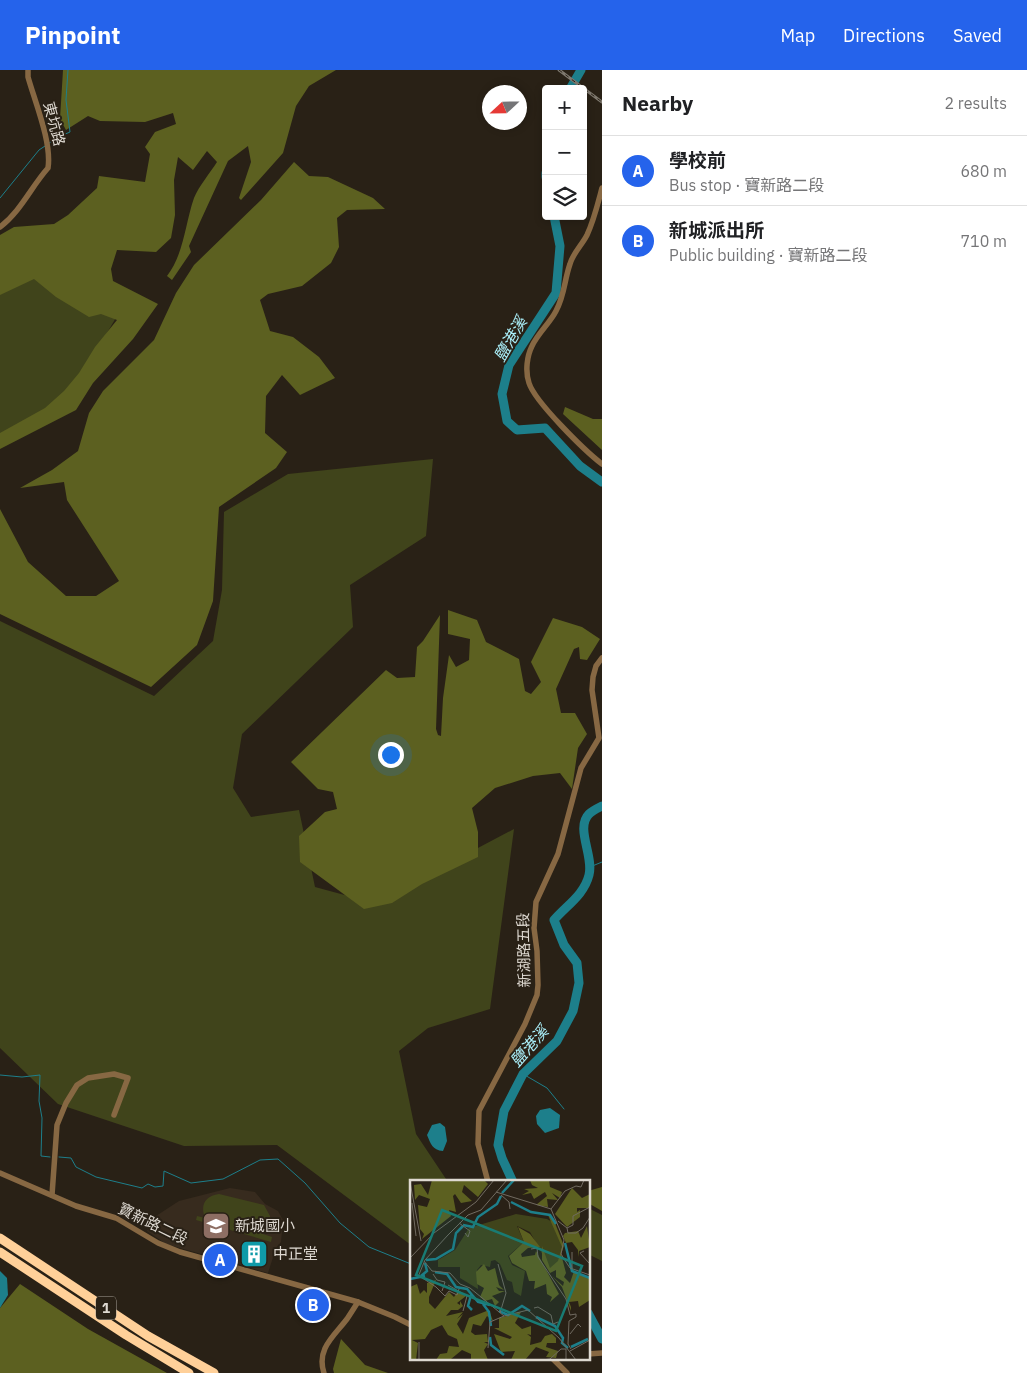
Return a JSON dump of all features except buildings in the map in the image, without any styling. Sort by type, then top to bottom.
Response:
[{"type":"highway","name":"1","points":[[0,1238],[148,1336],[214,1373]]},
{"type":"highway","name":"1","points":[[0,1252],[126,1335],[189,1373]]},
{"type":"street","name":"東坑路","points":[[0,227],[12,218],[19,209],[48,168],[50,160],[43,127],[28,77],[28,70]]},
{"type":"street","points":[[602,188],[586,236],[570,263],[564,292],[555,312],[532,345],[527,372],[529,384],[541,401],[590,454],[602,464]]},
{"type":"street","name":"新湖路五段","points":[[487,1180],[478,1144],[479,1111],[525,1024],[537,995],[537,951],[534,928],[536,902],[558,854],[581,768],[599,738],[592,690],[595,671],[602,658]]},
{"type":"street","points":[[52,1195],[57,1125],[66,1103],[77,1085],[88,1078],[114,1074],[128,1078],[114,1115]]},
{"type":"street","name":"寶新路二段","points":[[0,1173],[76,1206],[116,1218],[158,1243],[180,1252],[358,1302],[410,1324]]},
{"type":"street","points":[[324,1373],[322,1354],[327,1343],[358,1302]]},
{"type":"street","points":[[591,1353],[602,1353]]},
{"type":"street","points":[[555,1360],[567,1373]]},
{"type":"shaded area","name":"新城國小","points":[[230,1188],[255,1192],[265,1204],[278,1211],[283,1220],[281,1242],[276,1248],[268,1273],[166,1244],[147,1231],[156,1216],[179,1201]]},
{"type":"green space","points":[[63,70],[336,70],[309,86],[296,106],[283,153],[241,200],[239,198],[251,162],[248,146],[228,161],[189,246],[191,252],[172,280],[167,276],[181,249],[194,198],[217,162],[207,151],[193,170],[178,157],[174,180],[175,215],[171,238],[156,252],[117,250],[111,269],[113,281],[158,304],[133,339],[93,383],[76,410],[0,449],[0,433],[45,408],[64,391],[117,320],[101,314],[89,317],[56,297],[34,279],[0,295],[0,235],[14,227],[54,224],[68,215],[97,188],[99,176],[145,182],[150,154],[145,147],[155,132],[176,124],[173,113],[145,122],[100,121],[88,116],[66,130],[60,119]]},
{"type":"green space","points":[[294,162],[309,176],[328,177],[373,198],[385,209],[347,210],[337,218],[339,247],[331,263],[302,286],[268,294],[260,300],[270,331],[293,337],[319,357],[335,378],[300,395],[282,375],[266,396],[265,433],[287,452],[276,468],[219,507],[213,601],[197,645],[151,687],[0,614],[0,509],[28,562],[66,596],[96,596],[119,581],[67,500],[64,482],[20,488],[52,470],[78,451],[89,413],[103,391],[154,340],[176,293],[194,265],[261,200]]},
{"type":"green space","points":[[30,268],[124,304],[64,406],[0,445],[0,280]]},
{"type":"green space","points":[[565,407],[593,419],[602,419],[602,450],[563,414]]},
{"type":"green space","points":[[433,459],[426,536],[350,585],[353,627],[242,734],[233,788],[251,817],[299,810],[315,887],[374,903],[514,829],[490,1009],[428,1028],[399,1051],[416,1134],[447,1180],[410,1180],[410,1244],[277,1145],[184,1146],[58,1104],[0,1048],[0,621],[154,696],[213,641],[222,590],[224,512],[288,474]]},
{"type":"green space","points":[[448,610],[477,620],[486,642],[519,659],[525,691],[531,694],[541,682],[531,662],[553,618],[582,627],[600,639],[587,660],[580,659],[579,647],[574,649],[556,689],[561,713],[575,713],[587,734],[578,748],[572,789],[560,773],[533,776],[495,788],[472,808],[478,832],[478,857],[422,884],[392,903],[364,909],[300,862],[299,836],[325,812],[337,809],[333,792],[318,789],[291,762],[386,670],[397,678],[415,677],[417,647],[440,615],[436,729],[438,735],[441,736],[443,698],[449,655],[456,667],[469,660],[470,639],[448,634]]},
{"type":"green space","points":[[602,1187],[602,1211],[590,1204],[590,1190]]},
{"type":"green space","points":[[219,1194],[264,1205],[270,1216],[270,1224],[263,1234],[272,1237],[271,1242],[196,1220],[197,1216],[205,1218],[203,1209],[207,1199]]},
{"type":"green space","points":[[590,1209],[602,1215],[602,1261],[590,1255]]},
{"type":"green space","points":[[20,1284],[88,1329],[167,1373],[0,1373],[0,1308]]},
{"type":"green space","points":[[341,1339],[365,1365],[388,1373],[334,1373],[333,1369]]},
{"type":"water","points":[[550,1108],[560,1115],[559,1128],[545,1133],[537,1124],[536,1116],[540,1110]]},
{"type":"water","points":[[440,1123],[445,1127],[447,1141],[443,1151],[434,1148],[427,1135],[432,1125]]},
{"type":"water","points":[[0,1271],[7,1278],[8,1295],[0,1308]]},
{"type":"waterway","points":[[48,144],[70,132],[66,100],[68,70]]},
{"type":"waterway","name":"鹽港溪","points":[[572,85],[581,70]]},
{"type":"waterway","points":[[0,198],[39,150],[45,146]]},
{"type":"waterway","name":"鹽港溪","points":[[555,220],[560,246],[556,293],[509,365],[502,394],[507,421],[517,430],[545,428],[580,466],[602,482]]},
{"type":"waterway","name":"鹽港溪","points":[[512,1180],[498,1145],[504,1111],[523,1074],[557,1041],[573,1011],[579,983],[577,963],[564,945],[554,920],[579,894],[587,882],[590,867],[584,834],[585,820],[590,813],[602,806]]},
{"type":"waterway","points":[[590,867],[602,862]]},
{"type":"waterway","points":[[523,1074],[547,1088],[564,1109]]},
{"type":"waterway","points":[[0,1075],[22,1077],[40,1075],[41,1156],[50,1157]]},
{"type":"waterway","points":[[59,1157],[71,1158],[76,1167],[96,1177],[142,1188],[148,1184],[155,1187],[163,1186],[164,1171],[191,1183],[223,1179],[260,1160],[278,1159],[305,1183],[340,1223],[369,1247],[410,1264]]},
{"type":"waterway","name":"鹽港溪","points":[[590,1317],[602,1339]]},
{"type":"waterway","name":"鹽港溪","points":[[590,1325],[597,1331]]},
{"type":"railway","points":[[559,70],[602,102]]},
{"type":"place","name":"新城國小","points":[[216,1226]]},
{"type":"place","name":"中正堂","points":[[254,1254]]},
{"type":"place","name":"學校前","points":[[220,1260]]},
{"type":"place","name":"新城派出所","points":[[313,1305]]}]
